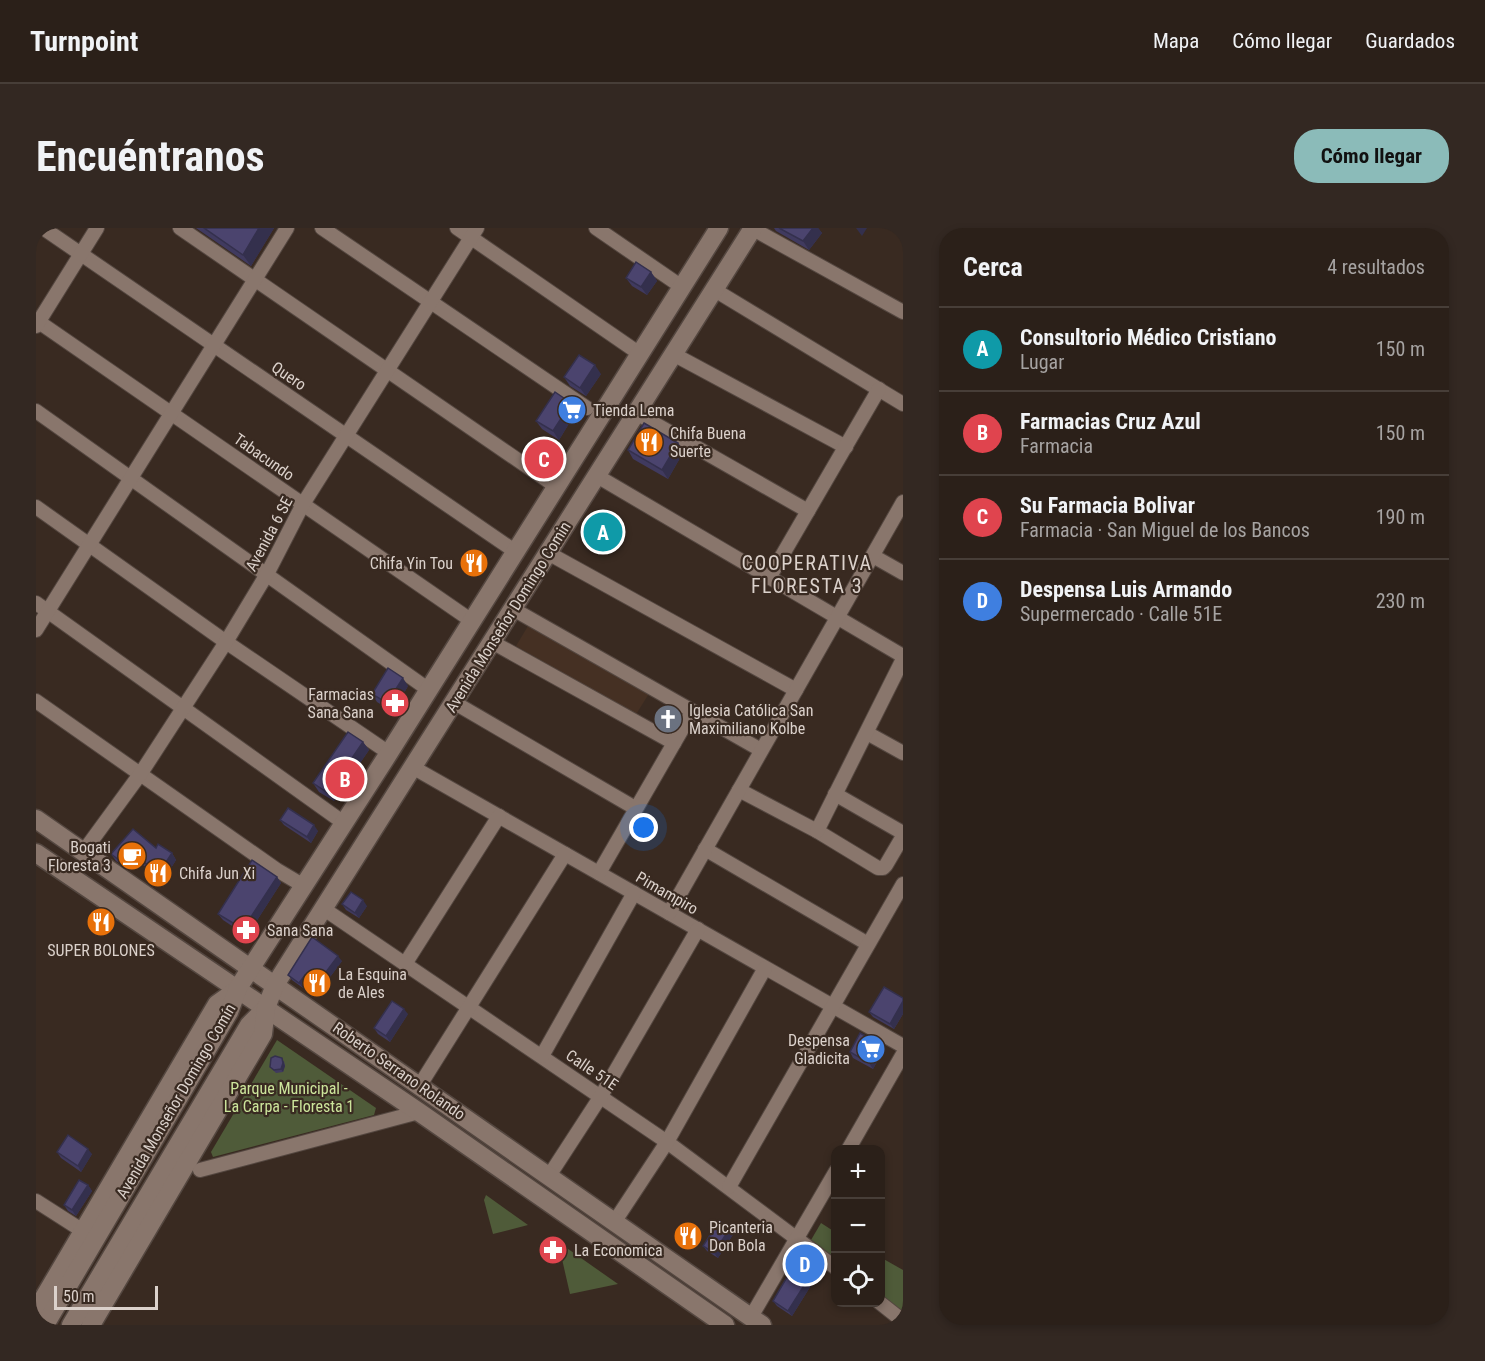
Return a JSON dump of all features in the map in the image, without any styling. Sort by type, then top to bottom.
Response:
[{"type":"main road","name":"Avenida Monseñor Domingo Comin","points":[[238,988],[345,823],[719,228]]},
{"type":"main road","name":"Avenida Monseñor Domingo Comin","points":[[266,1008],[275,986],[753,228]]},
{"type":"main road","name":"Roberto Serrano Rolando","points":[[36,819],[756,1321]]},
{"type":"main road","name":"Roberto Serrano Rolando","points":[[36,853],[238,988],[725,1325]]},
{"type":"main road","name":"Avenida Monseñor Domingo Comín","points":[[43,1314],[83,1231],[217,1004],[238,988]]},
{"type":"main road","name":"Avenida Monseñor Domingo Comín","points":[[43,1314],[229,1012],[238,988]]},
{"type":"main road","name":"Avenida Monseñor Domingo Comín","points":[[91,1325],[107,1281],[249,1025],[266,1008]]},
{"type":"main road","name":"Avenida Monseñor Domingo Comín","points":[[71,1325],[107,1281]]},
{"type":"street","name":"Quero","points":[[43,228],[516,552]]},
{"type":"street","points":[[37,323],[97,228]]},
{"type":"street","points":[[180,228],[557,487]]},
{"type":"street","points":[[36,630],[42,608],[89,546],[287,228]]},
{"type":"street","points":[[322,228],[587,408]]},
{"type":"street","points":[[457,228],[474,233],[640,354]]},
{"type":"street","points":[[596,228],[682,287]]},
{"type":"street","points":[[753,228],[903,312]]},
{"type":"street","name":"Avenida 6 SE","points":[[84,851],[141,773],[226,642],[267,574],[303,504],[474,233]]},
{"type":"street","points":[[713,289],[903,404]]},
{"type":"street","name":"Tabacundo","points":[[37,323],[172,413],[472,621]]},
{"type":"street","points":[[673,354],[846,447]]},
{"type":"street","points":[[769,578],[879,389]]},
{"type":"street","points":[[36,411],[429,690]]},
{"type":"street","points":[[636,413],[808,511]]},
{"type":"street","points":[[597,476],[903,657],[817,831]]},
{"type":"street","points":[[669,913],[903,502]]},
{"type":"street","points":[[36,507],[226,642],[389,753]]},
{"type":"street","points":[[548,553],[796,690]]},
{"type":"street","points":[[873,556],[903,573]]},
{"type":"street","points":[[42,608],[345,823]]},
{"type":"street","points":[[513,609],[762,750]]},
{"type":"street","points":[[492,642],[674,743]]},
{"type":"street","points":[[36,701],[303,886]]},
{"type":"street","points":[[455,703],[635,808]]},
{"type":"street","points":[[599,873],[692,712]]},
{"type":"street","points":[[867,733],[903,753]]},
{"type":"street","name":"Pimampiro","points":[[414,768],[903,1046]]},
{"type":"street","points":[[739,790],[817,831],[878,868],[883,868],[903,834],[835,795]]},
{"type":"street","points":[[405,964],[499,816]]},
{"type":"street","points":[[705,849],[868,945]]},
{"type":"street","points":[[420,1085],[565,854]]},
{"type":"street","points":[[729,1187],[903,884]]},
{"type":"street","points":[[542,1056],[634,893]]},
{"type":"street","name":"Calle 51E","points":[[324,909],[667,1142],[831,1264]]},
{"type":"street","points":[[549,1176],[601,1096],[698,929]]},
{"type":"street","points":[[615,1221],[667,1142],[765,968]]},
{"type":"street","points":[[850,1145],[903,1054]]},
{"type":"street","points":[[200,1170],[419,1112]]},
{"type":"street","points":[[756,1321],[797,1237],[831,1179]]},
{"type":"street","points":[[36,1201],[83,1231]]},
{"type":"street","points":[[885,1307],[903,1321]]},
{"type":"shaded area","points":[[531,621],[650,692],[635,716],[516,646]]},
{"type":"green space","name":"Parque Municipal - La Carpa - Floresta 1","points":[[277,1040],[376,1108],[374,1115],[213,1157],[211,1152]]},
{"type":"green space","points":[[486,1195],[528,1225],[493,1234],[484,1200]]},
{"type":"green space","points":[[821,1223],[831,1229],[831,1256],[811,1240]]},
{"type":"green space","points":[[561,1244],[618,1284],[570,1294],[559,1246]]},
{"type":"green space","points":[[885,1260],[903,1270],[903,1313],[885,1298]]},
{"type":"building","points":[[204,228],[259,228],[243,255]]},
{"type":"building","points":[[779,228],[813,228],[803,241]]},
{"type":"building","points":[[636,262],[651,272],[641,287],[626,278]]},
{"type":"building","points":[[579,355],[595,365],[580,388],[564,377]]},
{"type":"building","points":[[555,392],[571,403],[553,431],[536,421]]},
{"type":"building","points":[[644,423],[678,443],[662,470],[628,450]]},
{"type":"building","points":[[388,668],[403,678],[387,703],[372,694]]},
{"type":"building","points":[[348,732],[363,742],[328,793],[313,783]]},
{"type":"building","points":[[288,808],[314,825],[307,837],[280,820]]},
{"type":"building","points":[[133,829],[156,848],[158,844],[172,853],[159,873],[134,855],[126,865],[111,854]]},
{"type":"building","points":[[252,860],[277,877],[243,929],[218,914]]},
{"type":"building","points":[[351,892],[363,900],[355,913],[342,904]]},
{"type":"building","points":[[312,937],[338,956],[317,984],[305,975],[299,983],[288,975]]},
{"type":"building","points":[[884,987],[903,998],[890,1024],[869,1012]]},
{"type":"building","points":[[392,1001],[404,1009],[386,1036],[374,1028]]},
{"type":"building","points":[[860,1033],[880,1044],[869,1063],[850,1052]]},
{"type":"building","points":[[275,1056],[282,1058],[281,1069],[274,1070],[270,1067],[271,1058]]},
{"type":"building","points":[[68,1135],[88,1149],[78,1166],[57,1152]]},
{"type":"building","points":[[79,1180],[88,1185],[72,1210],[64,1205]]},
{"type":"building","points":[[719,1221],[730,1228],[714,1253],[703,1246]]},
{"type":"building","points":[[800,1255],[817,1265],[788,1311],[773,1301]]},
{"type":"place","name":"Tienda Lema","points":[[572,410]]},
{"type":"place","name":"Chifa Buena Suerte","points":[[649,442]]},
{"type":"place","name":"Su Farmacia Bolivar","points":[[544,459]]},
{"type":"place","name":"Consultorio Médico Cristiano","points":[[603,532]]},
{"type":"place","name":"Chifa Yin Tou","points":[[474,563]]},
{"type":"place","name":"Farmacias Sana Sana","points":[[395,703]]},
{"type":"place","name":"Iglesia Católica San Maximiliano Kolbe","points":[[668,719]]},
{"type":"place","name":"Farmacias Cruz Azul","points":[[345,779]]},
{"type":"place","name":"Bogati Floresta 3","points":[[132,856]]},
{"type":"place","name":"Chifa Jun Xi","points":[[158,873]]},
{"type":"place","name":"SUPER BOLONES","points":[[101,922]]},
{"type":"place","name":"Sana Sana","points":[[246,930]]},
{"type":"place","name":"La Esquina de Ales","points":[[317,983]]},
{"type":"place","name":"Despensa Gladicita","points":[[871,1049]]},
{"type":"place","name":"Picanteria Don Bola","points":[[688,1236]]},
{"type":"place","name":"La Economica","points":[[553,1250]]},
{"type":"place","name":"Despensa Luis Armando","points":[[805,1264]]},
{"type":"district","name":"COOPERATIVA FLORESTA 3","points":[[807,574]]}]
